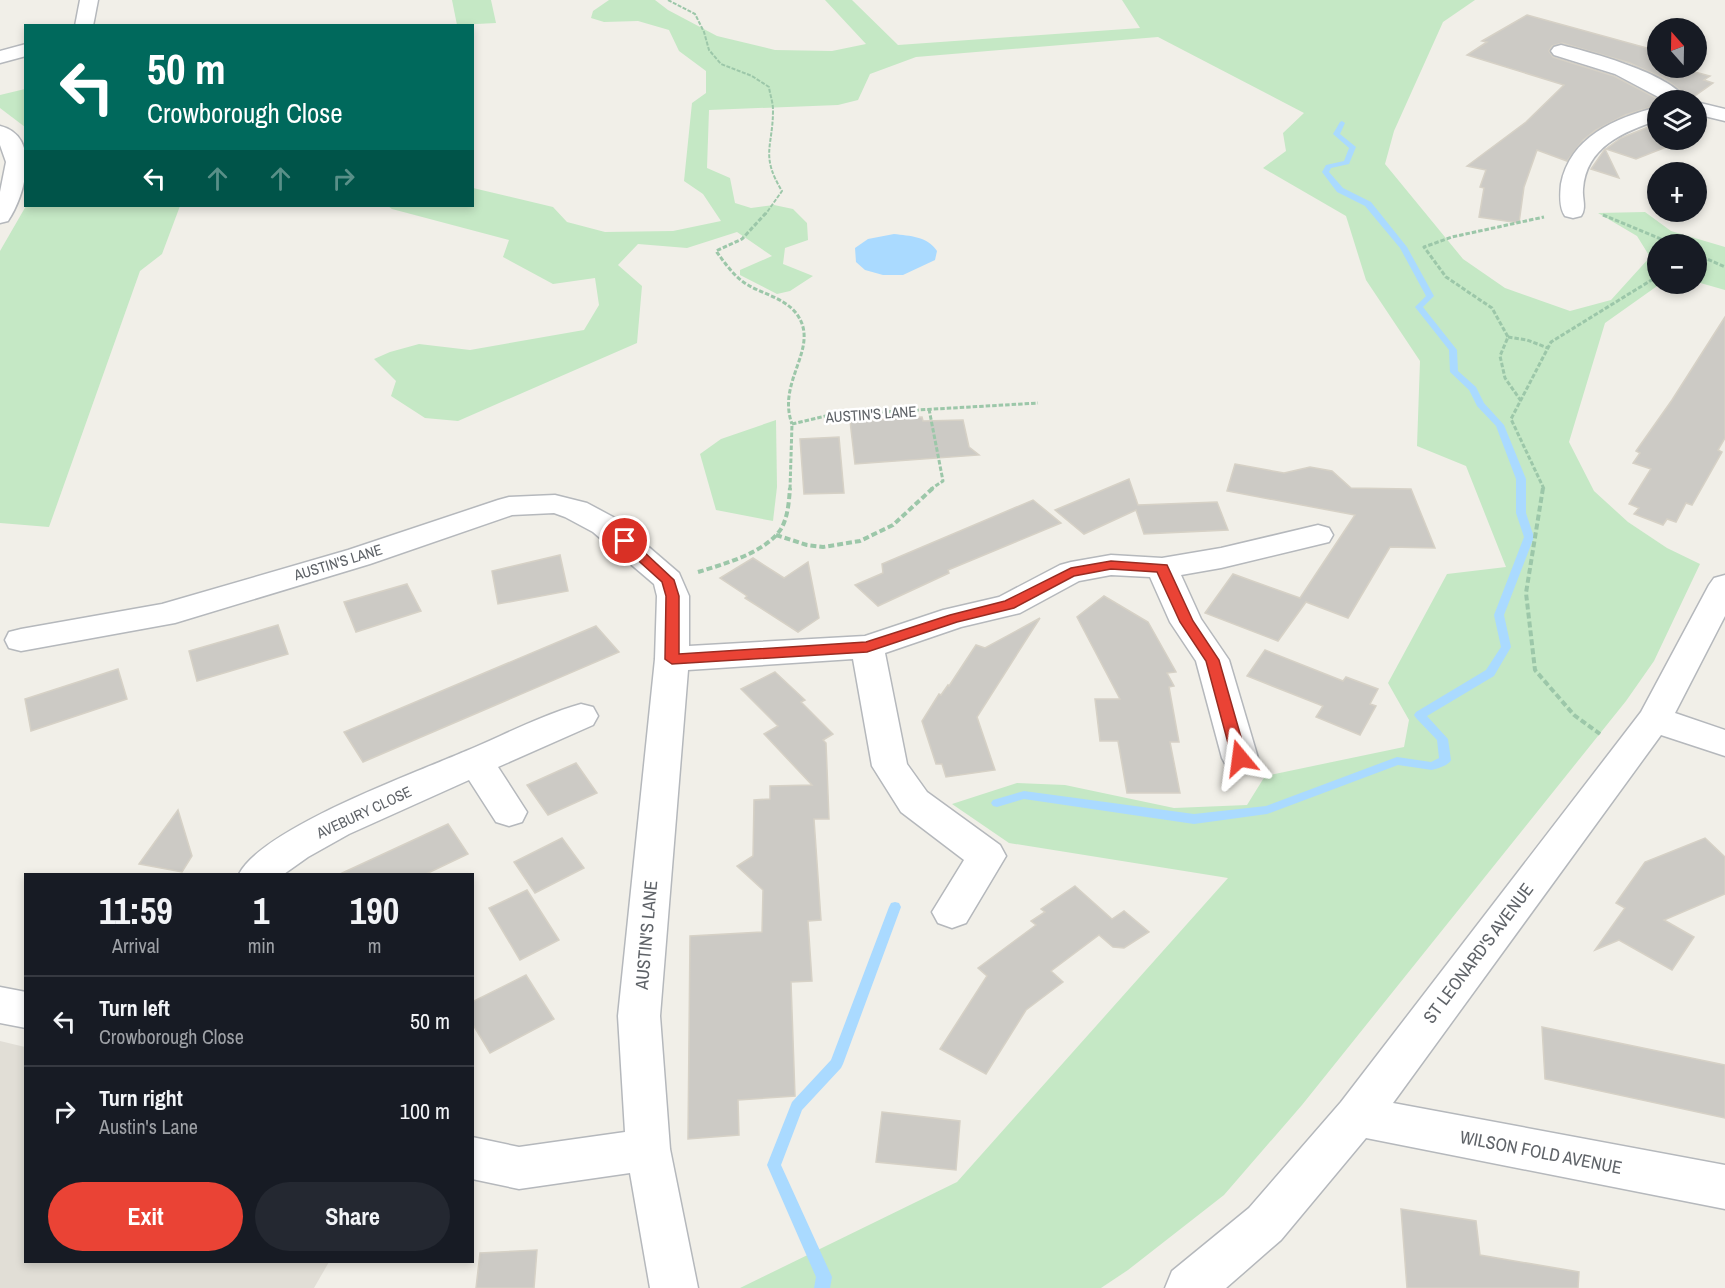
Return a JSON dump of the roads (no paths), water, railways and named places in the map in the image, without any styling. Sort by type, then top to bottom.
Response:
[{"type":"street","points":[[84,24],[89,0]]},
{"type":"street","points":[[1557,50],[1601,61],[1633,73],[1661,90]]},
{"type":"street","points":[[0,57],[24,51]]},
{"type":"street","points":[[1707,111],[1725,115]]},
{"type":"street","points":[[1574,215],[1571,187],[1579,164],[1591,144],[1608,131],[1647,117]]},
{"type":"street","points":[[0,132],[13,145],[19,163],[0,216]]},
{"type":"street","name":"AUSTIN'S LANE","points":[[21,640],[164,615],[359,557],[509,506],[532,503],[555,504],[576,510],[604,525],[668,580],[673,596],[672,659],[639,1016],[648,1149],[674,1288]]},
{"type":"street","points":[[672,659],[867,647],[954,618],[1009,605],[1071,572],[1111,565],[1162,568],[1221,558],[1266,535],[1318,535]]},
{"type":"street","points":[[1162,568],[1186,622],[1212,660],[1240,758]]},
{"type":"street","name":"ST LEONARD'S AVENUE","points":[[1189,1288],[1264,1224],[1357,1116],[1654,719],[1725,585]]},
{"type":"street","points":[[867,647],[890,766],[914,802],[987,855],[952,912]]},
{"type":"street","name":"AVEBURY CLOSE","points":[[259,873],[314,835],[581,716]]},
{"type":"street","points":[[1654,719],[1725,743]]},
{"type":"street","points":[[476,762],[509,812]]},
{"type":"street","points":[[0,1005],[24,1010]]},
{"type":"street","name":"WILSON FOLD AVENUE","points":[[1357,1116],[1725,1187]]},
{"type":"street","points":[[474,1158],[519,1168],[648,1149]]},
{"type":"water","points":[[894,234],[928,242],[937,251],[935,260],[903,275],[883,275],[865,270],[856,262],[855,248],[868,239]]},
{"type":"waterway","points":[[997,803],[1024,795],[1194,819],[1267,810],[1397,761],[1432,766],[1445,760],[1442,739],[1420,715],[1490,673],[1506,647],[1499,615],[1529,537],[1521,513],[1521,479],[1500,425],[1480,404],[1473,389],[1454,372],[1453,350],[1419,307],[1430,296],[1403,247],[1368,204],[1340,190],[1325,172],[1328,166],[1347,163],[1353,147],[1336,134],[1342,123]]},
{"type":"waterway","points":[[822,1288],[824,1277],[774,1165],[797,1106],[836,1064],[895,907]]}]
